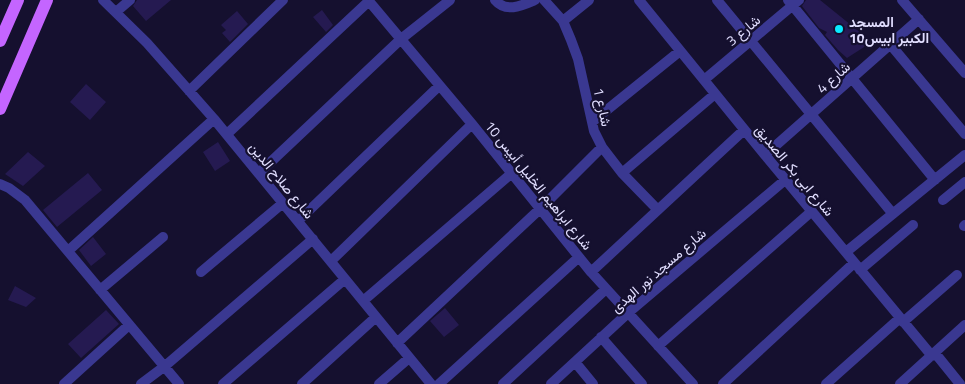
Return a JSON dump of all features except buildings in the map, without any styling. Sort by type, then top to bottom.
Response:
[{"type":"main road","points":[[0,41],[18,0]]},
{"type":"main road","points":[[0,109],[47,0]]},
{"type":"street","name":"شارع صلاح الدين","points":[[103,0],[147,43],[214,118],[431,384]]},
{"type":"street","points":[[116,12],[130,0]]},
{"type":"street","points":[[190,91],[283,0]]},
{"type":"street","points":[[259,172],[401,40],[450,0]]},
{"type":"street","points":[[495,0],[504,8],[511,8],[535,0]]},
{"type":"street","name":"شارع 1","points":[[544,0],[563,21],[578,60],[592,122],[602,147],[622,173],[657,210]]},
{"type":"street","points":[[563,21],[589,0]]},
{"type":"street","name":"شارع ابى بكر الصديق","points":[[639,0],[902,320],[960,384]]},
{"type":"street","points":[[717,0],[893,214]]},
{"type":"street","points":[[902,0],[965,73]]},
{"type":"street","points":[[227,134],[369,1]]},
{"type":"street","name":"شارع ابراهيم الخليل أبيس 10","points":[[369,1],[541,208],[591,272],[693,384]]},
{"type":"street","points":[[793,2],[935,180]]},
{"type":"street","name":"شارع 3","points":[[704,80],[751,41],[793,2]]},
{"type":"street","name":"شارع 4","points":[[765,155],[919,19]]},
{"type":"street","points":[[890,44],[965,134]]},
{"type":"street","points":[[592,122],[680,51]]},
{"type":"street","points":[[298,221],[440,86]]},
{"type":"street","points":[[622,173],[715,94]]},
{"type":"street","points":[[68,252],[214,118]]},
{"type":"street","points":[[330,261],[472,124]]},
{"type":"street","points":[[591,272],[744,130]]},
{"type":"street","points":[[397,343],[541,208],[602,147]]},
{"type":"street","points":[[846,252],[965,155]]},
{"type":"street","points":[[363,301],[512,173]]},
{"type":"street","name":"شارع مسجد نور الهدى","points":[[551,384],[628,313],[785,180]]},
{"type":"street","points":[[943,200],[965,182]]},
{"type":"street","points":[[0,184],[25,200],[179,384]]},
{"type":"street","points":[[201,272],[283,203]]},
{"type":"street","points":[[658,346],[812,212]]},
{"type":"street","points":[[723,384],[857,266],[913,225]]},
{"type":"street","points":[[100,290],[163,237]]},
{"type":"street","points":[[141,384],[165,366],[313,239]]},
{"type":"street","points":[[439,384],[579,257]]},
{"type":"street","points":[[826,384],[957,275]]},
{"type":"street","points":[[222,384],[345,279]]},
{"type":"street","points":[[503,384],[606,289]]},
{"type":"street","points":[[302,384],[376,317]]},
{"type":"street","points":[[64,384],[129,325]]},
{"type":"street","points":[[900,384],[965,326]]},
{"type":"street","points":[[601,338],[642,384]]},
{"type":"street","points":[[380,384],[409,358]]},
{"type":"street","points":[[575,362],[593,384]]},
{"type":"place","name":"المسجد الكبير ابيس10","points":[[839,29]]}]
